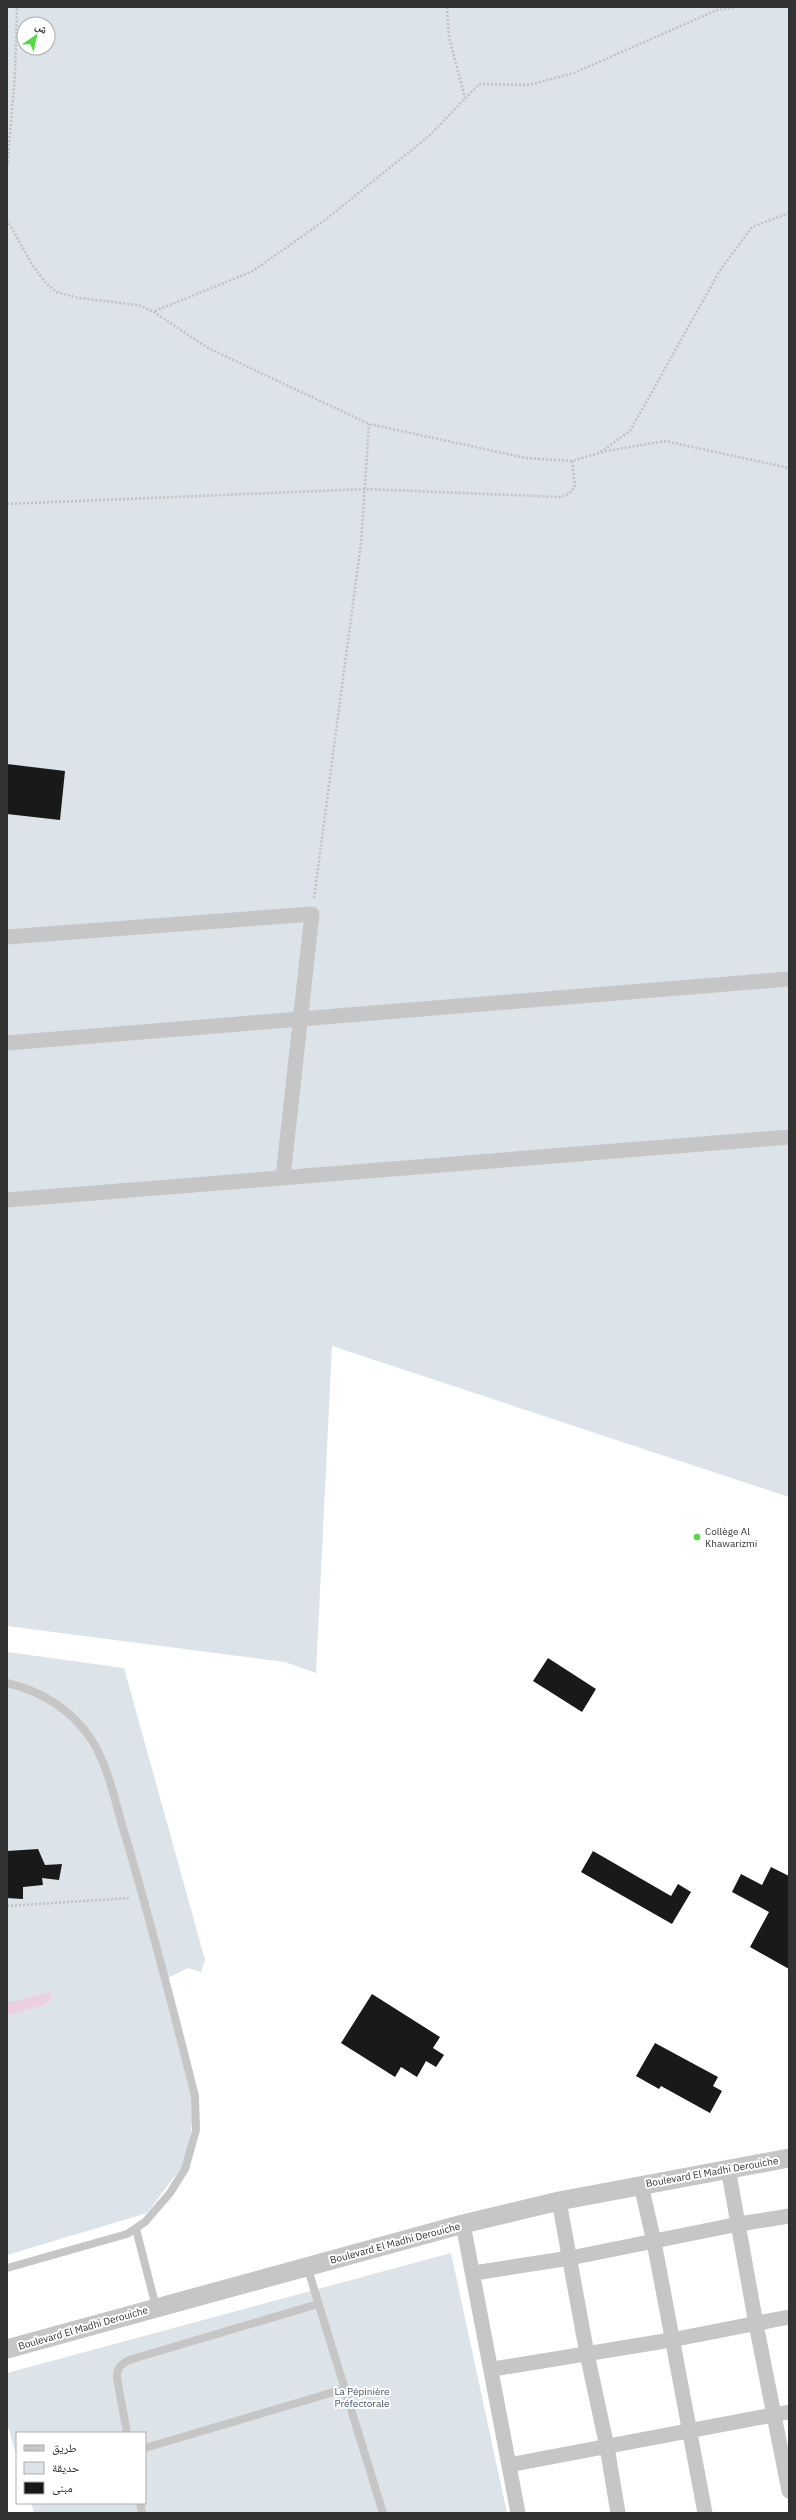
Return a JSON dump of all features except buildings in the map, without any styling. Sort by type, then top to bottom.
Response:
[{"type":"street","points":[[7,937],[312,914],[282,1177]]},
{"type":"street","points":[[7,1043],[789,979]]},
{"type":"street","points":[[7,1200],[789,1137]]},
{"type":"street","name":"Boulevard El Madhi Derouiche","points":[[7,2349],[463,2224],[559,2201],[728,2168],[789,2158]]},
{"type":"street","points":[[728,2168],[773,2415],[789,2490]]},
{"type":"street","points":[[641,2185],[654,2242],[671,2340],[705,2513]]},
{"type":"street","points":[[559,2201],[587,2354],[608,2447],[618,2513]]},
{"type":"street","points":[[474,2273],[570,2258],[739,2224],[789,2216]]},
{"type":"street","points":[[463,2224],[493,2369],[518,2513]]},
{"type":"street","points":[[493,2369],[671,2340],[789,2317]]},
{"type":"street","points":[[509,2465],[690,2433],[789,2412]]},
{"type":"lane","points":[[7,1683],[24,1688],[54,1702],[79,1724],[89,1736],[104,1766],[144,1897],[195,2096],[196,2118],[190,2155],[178,2181],[153,2213],[136,2229],[127,2234],[7,2268]]},
{"type":"lane","points":[[136,2229],[156,2307]]},
{"type":"lane","points":[[307,2266],[383,2513]]},
{"type":"lane","points":[[127,2432],[117,2378],[117,2372],[120,2365],[129,2360],[318,2304]]},
{"type":"lane","points":[[146,2448],[344,2389]]},
{"type":"path","points":[[7,170],[15,74],[17,7]]},
{"type":"path","points":[[447,7],[449,37],[465,98]]},
{"type":"path","points":[[154,312],[253,271],[325,220],[429,136],[479,84],[529,85],[574,73],[717,10],[738,7]]},
{"type":"path","points":[[598,452],[630,431],[719,272],[752,227],[789,213]]},
{"type":"path","points":[[7,220],[33,266],[46,283],[56,292],[78,298],[138,305],[154,312],[208,348],[369,424],[526,458],[572,461],[598,452],[665,441],[789,468]]},
{"type":"path","points":[[312,914],[361,543],[366,489],[369,424]]},
{"type":"path","points":[[7,504],[366,489],[560,497],[569,494],[575,486],[572,461]]},
{"type":"path","points":[[7,1906],[144,1897]]},
{"type":"green space","points":[[7,7],[789,7],[789,1497],[332,1346],[316,1673],[285,1662],[7,1626]]},
{"type":"green space","points":[[7,1652],[124,1668],[205,1960],[201,1972],[188,1968],[168,1978],[196,2104],[184,2164],[147,2213],[7,2255]]},
{"type":"green space","name":"La Pépinière Préfectorale","points":[[451,2253],[507,2513],[34,2513],[31,2504],[146,2504],[146,2432],[16,2432],[16,2454],[7,2424],[7,2373]]},
{"type":"shaded area","points":[[49,1992],[52,2000],[40,2006],[7,2015],[7,2001],[17,2001]]},
{"type":"place","name":"Collège Al Khawarizmi","points":[[697,1537]]}]
